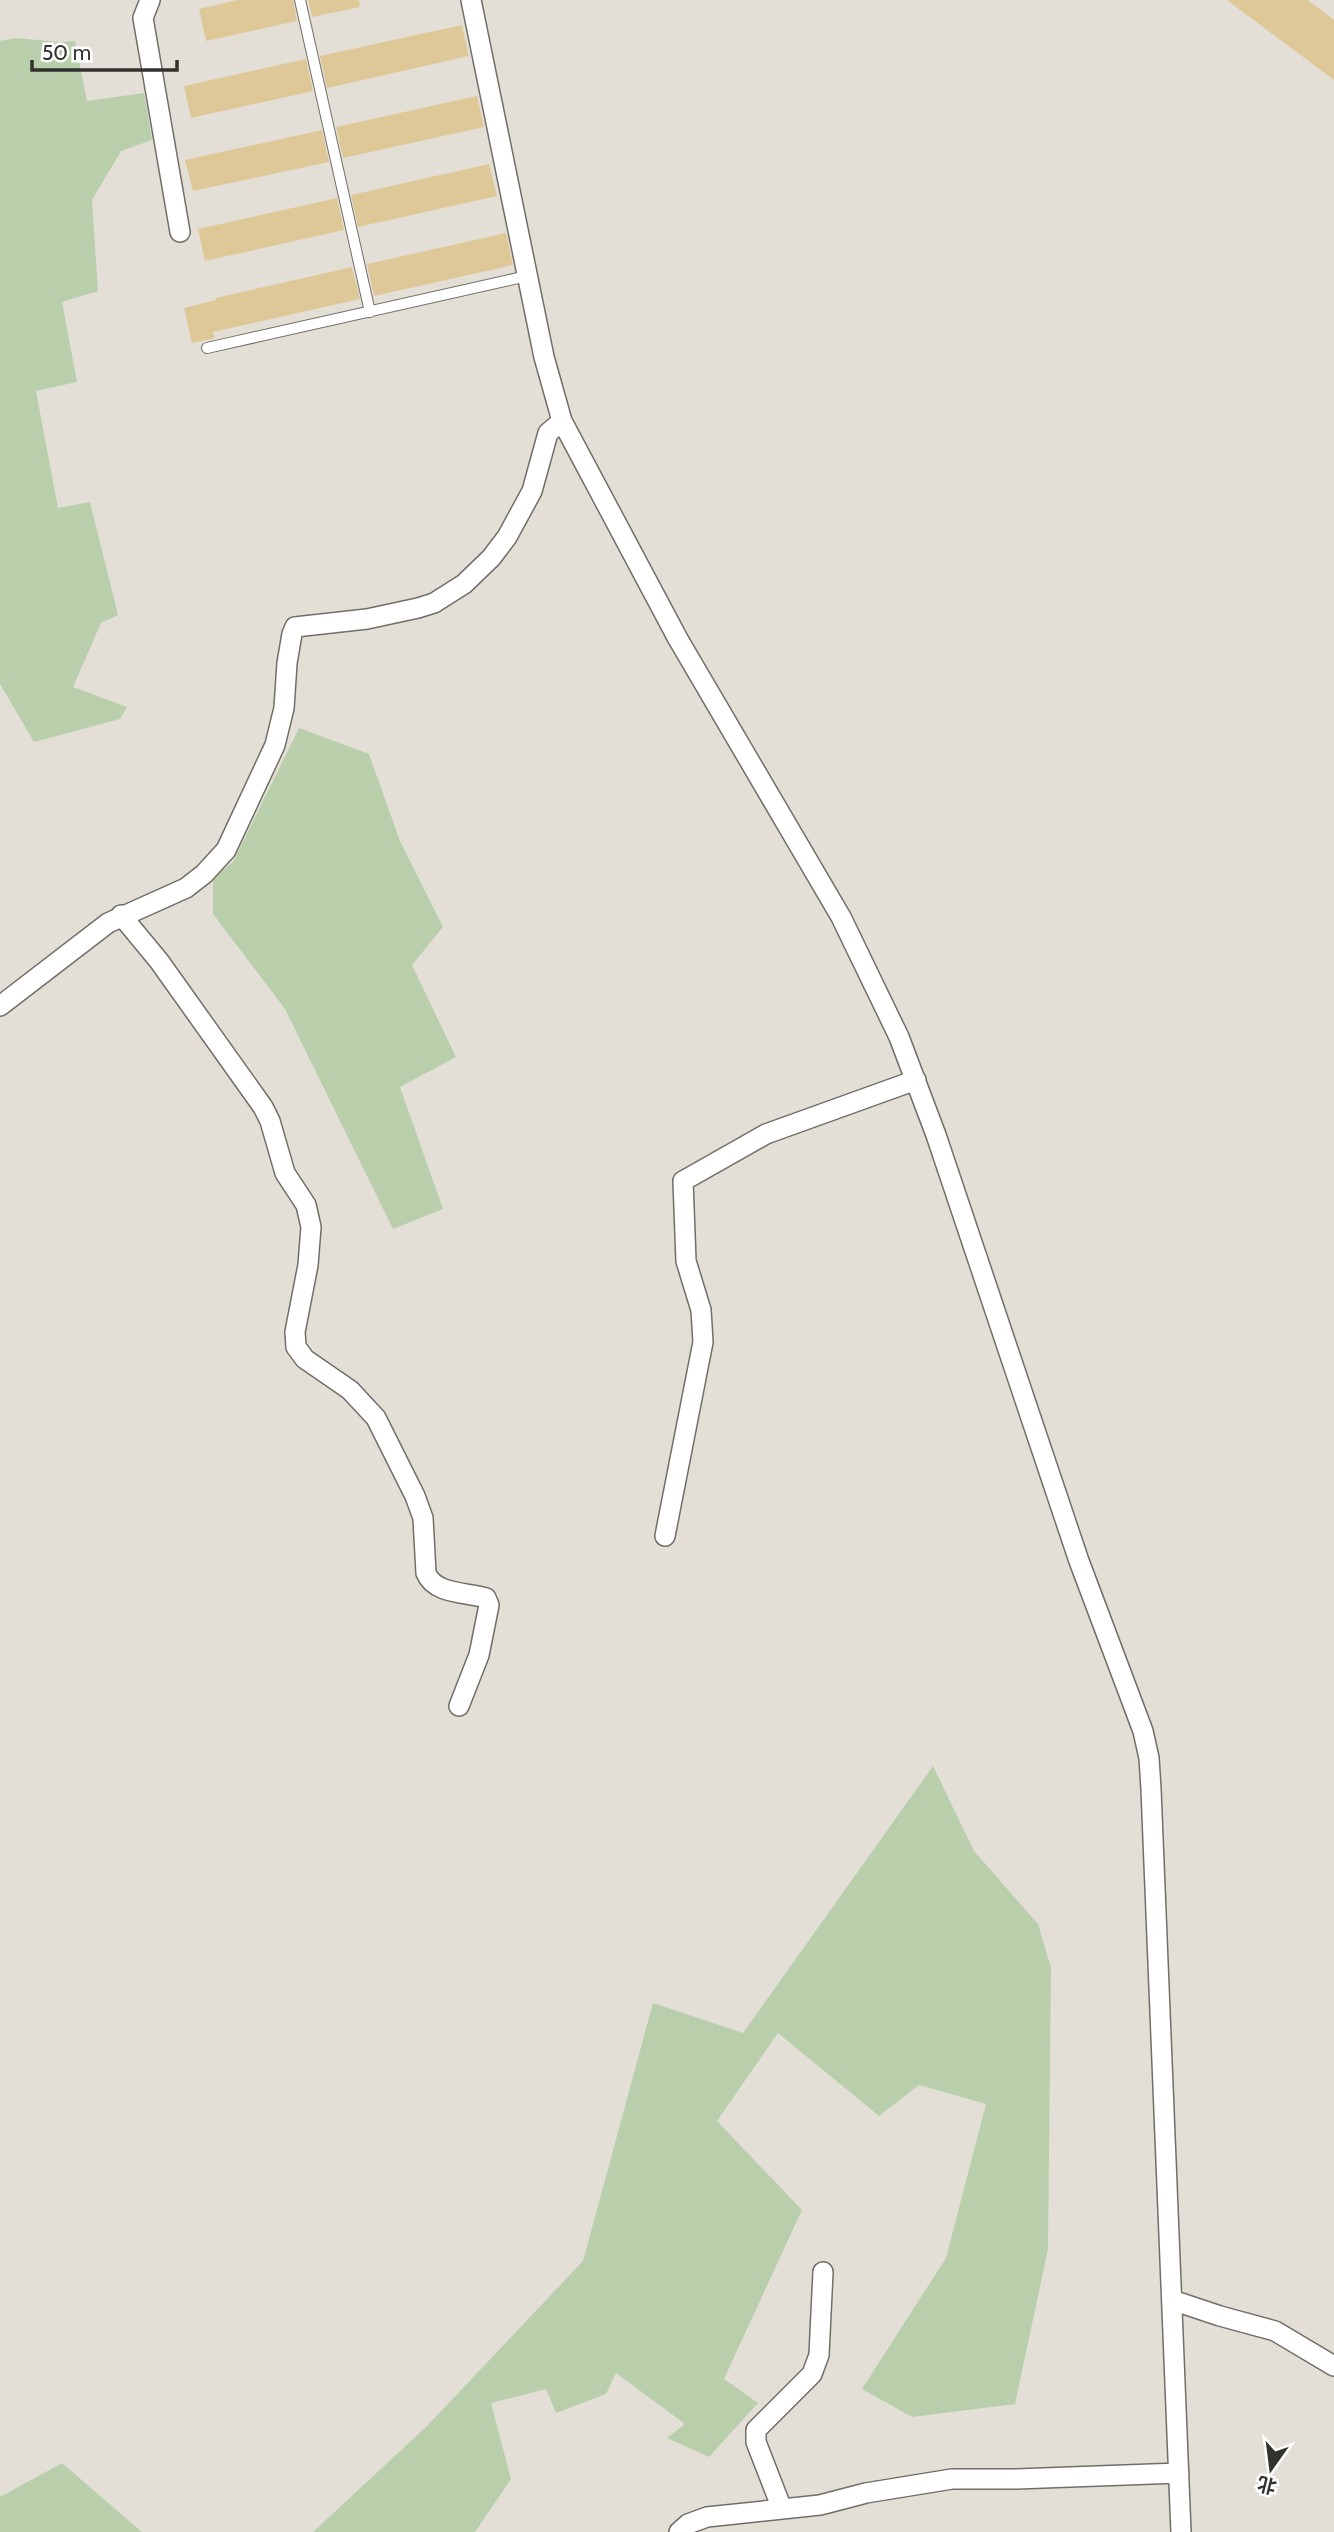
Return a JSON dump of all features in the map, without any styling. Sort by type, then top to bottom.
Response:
[{"type":"street","points":[[149,0],[143,18],[180,232]]},
{"type":"street","points":[[471,0],[544,357],[562,421],[678,639],[841,917],[881,996],[916,1080],[1079,1561],[1143,1731],[1151,1789],[1158,2017],[1181,2532]]},
{"type":"street","points":[[0,1006],[96,931],[121,915],[186,888],[204,874],[226,850],[275,745],[282,723],[287,663],[295,627],[367,619],[418,608],[449,595],[464,584],[491,558],[507,537],[532,491],[548,433],[562,421]]},
{"type":"street","points":[[121,915],[159,961],[263,1107],[270,1121],[285,1173],[309,1211],[311,1242],[295,1332],[296,1347],[305,1359],[350,1390],[376,1418],[415,1496],[423,1518],[426,1573],[429,1580],[449,1591],[486,1598],[489,1605],[479,1655],[459,1706]]},
{"type":"street","points":[[665,1536],[703,1342],[701,1310],[686,1261],[683,1181],[766,1134],[916,1080]]},
{"type":"street","points":[[782,2509],[756,2442],[756,2430],[812,2374],[819,2355],[823,2273]]},
{"type":"street","points":[[1172,2300],[1275,2331],[1334,2366]]},
{"type":"street","points":[[679,2532],[688,2524],[707,2517],[820,2505],[866,2493],[952,2479],[1178,2473]]},
{"type":"lane","points":[[300,0],[370,312]]},
{"type":"lane","points":[[207,348],[527,276]]},
{"type":"green space","points":[[16,38],[75,41],[87,101],[144,93],[152,140],[121,151],[92,200],[98,291],[62,302],[77,382],[36,391],[58,508],[90,502],[118,615],[101,623],[73,687],[127,707],[120,719],[34,742],[0,684],[0,41]]},
{"type":"green space","points":[[299,728],[369,754],[400,841],[443,927],[412,965],[456,1057],[400,1087],[443,1209],[393,1229],[285,1009],[213,914],[213,878],[233,862]]},
{"type":"green space","points":[[933,1766],[974,1851],[1038,1924],[1051,1968],[1048,2249],[1015,2404],[912,2417],[862,2389],[946,2258],[986,2104],[919,2085],[879,2116],[778,2033],[717,2121],[802,2210],[724,2379],[758,2403],[709,2457],[667,2438],[685,2424],[616,2373],[606,2394],[556,2413],[546,2389],[491,2403],[511,2479],[475,2532],[313,2532],[427,2426],[583,2261],[653,2003],[743,2033]]},
{"type":"green space","points":[[62,2463],[142,2532],[0,2532],[0,2497]]},
{"type":"building","points":[[238,0],[293,0],[297,21],[206,41],[199,9]]},
{"type":"building","points":[[308,0],[359,0],[360,7],[312,17]]},
{"type":"building","points":[[1227,0],[1308,0],[1334,20],[1334,80]]},
{"type":"building","points":[[462,25],[469,56],[327,88],[320,56]]},
{"type":"building","points":[[306,59],[313,91],[191,118],[184,86]]},
{"type":"building","points":[[477,96],[484,127],[343,158],[336,127]]},
{"type":"building","points":[[322,130],[329,162],[193,191],[185,160]]},
{"type":"building","points":[[489,164],[497,196],[358,227],[351,195]]},
{"type":"building","points":[[337,198],[344,230],[205,261],[198,229]]},
{"type":"building","points":[[506,233],[513,265],[374,296],[367,264]]},
{"type":"building","points":[[352,267],[360,299],[213,332],[215,338],[192,343],[184,308],[216,298]]}]
